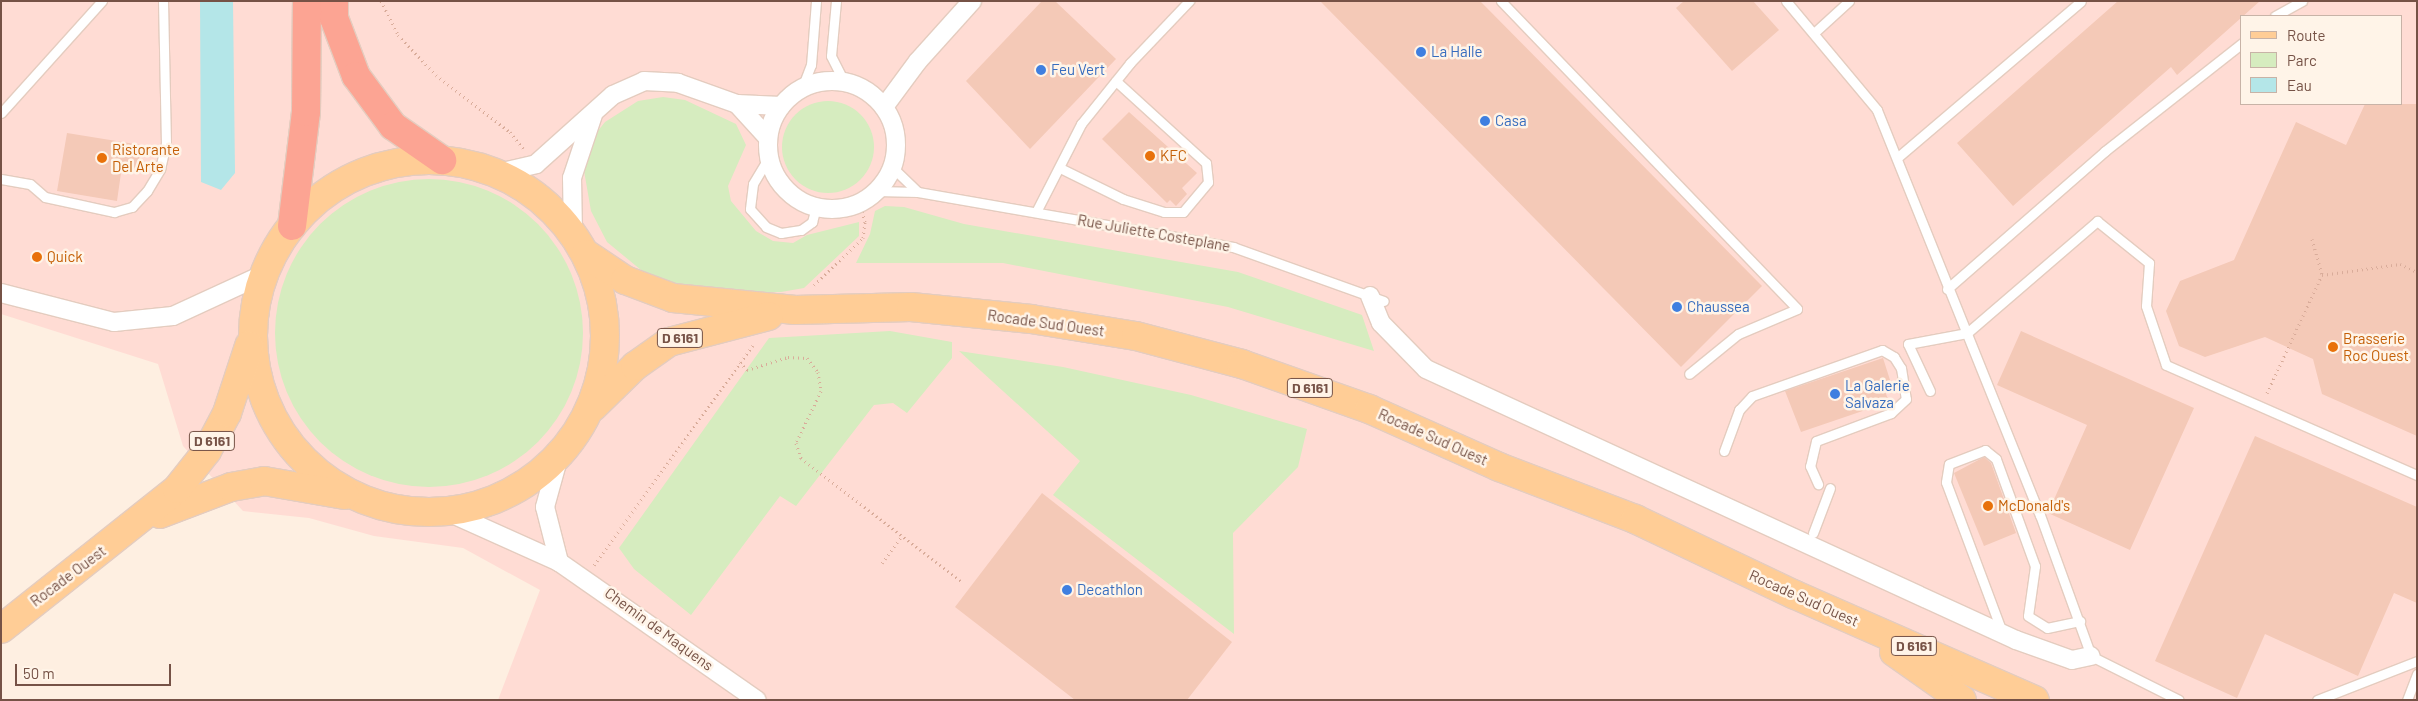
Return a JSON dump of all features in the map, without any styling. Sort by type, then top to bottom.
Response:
[{"type":"highway","points":[[292,226],[306,112],[307,1]]},
{"type":"highway","points":[[334,1],[334,18],[356,76],[393,126],[442,160]]},
{"type":"main road","points":[[442,160],[498,173],[527,188],[580,244],[600,292],[606,332],[602,373],[589,411],[559,456],[509,494],[448,512],[399,510],[353,496],[313,469],[290,446],[269,413],[256,375],[252,335],[264,274],[292,226],[322,196],[359,174],[400,162],[442,160]]},
{"type":"main road","name":"Rocade Sud Ouest","points":[[580,244],[625,280],[673,298],[795,310],[911,308],[1031,319],[1136,336],[1242,364],[1369,409],[1499,467],[1635,519],[1792,594],[2035,700]]},
{"type":"main road","name":"Rocade Sud Ouest","points":[[589,411],[635,366],[669,342],[795,310]]},
{"type":"main road","name":"D 6161","points":[[136,525],[177,489],[207,451],[227,413],[252,335]]},
{"type":"main road","name":"D 6161","points":[[136,525],[191,500],[264,481],[353,496]]},
{"type":"main road","name":"Rocade Ouest","points":[[1,629],[136,525]]},
{"type":"main road","points":[[1792,594],[1889,649],[1962,700]]},
{"type":"street","points":[[878,101],[918,61],[972,1]]},
{"type":"street","points":[[498,173],[536,164],[613,95],[644,82],[678,83],[737,104],[781,106]]},
{"type":"street","points":[[822,82],[844,82],[878,101],[896,140],[892,167],[876,191],[860,203],[842,209],[816,207],[790,195],[778,181],[769,157],[768,138],[771,120],[781,106],[802,88],[822,82]]},
{"type":"street","points":[[737,104],[768,138]]},
{"type":"street","points":[[580,244],[572,178],[595,110]]},
{"type":"street","points":[[1,293],[114,322],[172,316],[264,274]]},
{"type":"street","points":[[1377,299],[1381,323],[1426,369],[2002,634],[2072,660],[2091,656]]},
{"type":"street","points":[[559,456],[545,507],[560,562]]},
{"type":"street","name":"Chemin de Maquens","points":[[448,512],[560,562],[756,700]]},
{"type":"lane","points":[[1,112],[102,1]]},
{"type":"lane","points":[[1,179],[30,184],[45,198],[114,212],[132,207],[148,191],[160,169],[166,144],[163,1]]},
{"type":"lane","points":[[802,88],[810,65],[816,1]]},
{"type":"lane","points":[[836,1],[831,56],[844,82]]},
{"type":"lane","points":[[1036,212],[1081,124],[1116,81],[1189,1]]},
{"type":"lane","points":[[1501,1],[1797,309],[1738,334],[1689,374]]},
{"type":"lane","points":[[1786,1],[1815,32],[1877,110],[1898,157],[1947,288],[1967,333],[2080,621],[2091,656],[2179,700]]},
{"type":"lane","points":[[1815,32],[1849,1]]},
{"type":"lane","points":[[1898,157],[2081,1]]},
{"type":"lane","points":[[2277,15],[2302,1]]},
{"type":"lane","points":[[1947,288],[2105,151],[2240,45]]},
{"type":"lane","points":[[1060,168],[1123,200],[1164,212],[1183,212],[1208,182],[1206,163],[1116,81]]},
{"type":"lane","points":[[769,157],[753,184],[750,209],[766,228],[780,233],[801,230],[812,222],[816,207]]},
{"type":"lane","points":[[892,167],[918,192]]},
{"type":"lane","name":"Rue Juliette Costeplane","points":[[876,191],[918,192],[1233,247],[1377,299]]},
{"type":"lane","points":[[1930,391],[1908,344],[1967,333],[2097,221],[2149,263],[2146,306],[2166,365],[2262,405],[2417,475]]},
{"type":"lane","points":[[1724,451],[1739,410],[1752,396],[1882,350],[1894,356],[1901,368],[1906,399],[1891,413],[1816,441],[1810,466],[1818,484]]},
{"type":"lane","points":[[2002,634],[1946,482],[1949,464],[1985,450],[1996,459],[2035,566],[2028,616],[2046,628],[2080,621]]},
{"type":"lane","points":[[1813,533],[1830,488]]},
{"type":"lane","points":[[2317,700],[2417,661]]},
{"type":"lane","points":[[2407,700],[2417,674]]},
{"type":"path","points":[[381,1],[398,35],[430,69],[510,132],[536,164]]},
{"type":"path","points":[[812,287],[863,238],[866,222],[860,203]]},
{"type":"path","points":[[2262,405],[2322,276],[2312,239]]},
{"type":"path","points":[[2322,276],[2400,264],[2417,272]]},
{"type":"path","points":[[585,578],[759,336]]},
{"type":"path","points":[[740,362],[747,370],[788,357],[807,358],[818,372],[821,390],[796,443],[801,458],[962,582]]},
{"type":"path","points":[[882,563],[902,536]]},
{"type":"shaded area","points":[[1,1],[2417,1],[2417,700],[498,700],[540,590],[463,548],[374,536],[309,518],[243,511],[183,446],[158,364],[1,314]]},
{"type":"green space","points":[[663,97],[685,100],[736,124],[746,145],[728,186],[731,201],[756,231],[773,241],[793,243],[807,235],[859,222],[859,236],[804,288],[781,292],[749,293],[667,285],[641,270],[607,242],[591,211],[583,165],[589,142],[605,122],[638,101]]},
{"type":"green space","points":[[828,101],[846,104],[861,114],[871,129],[874,147],[871,165],[861,180],[846,190],[828,193],[810,190],[795,180],[785,165],[782,147],[785,129],[795,114],[810,104]]},
{"type":"green space","points":[[429,179],[459,182],[488,191],[514,205],[538,224],[557,248],[571,274],[580,303],[583,333],[580,363],[571,392],[557,418],[538,442],[514,461],[488,475],[459,484],[429,487],[399,484],[370,475],[344,461],[320,442],[301,418],[287,392],[278,363],[275,333],[278,303],[287,274],[301,248],[320,224],[344,205],[370,191],[399,182]]},
{"type":"green space","points":[[885,206],[904,207],[964,224],[1238,272],[1362,315],[1374,351],[1228,307],[1003,263],[856,263],[870,234],[875,211]]},
{"type":"green space","points":[[890,331],[952,342],[952,358],[907,413],[893,403],[874,405],[796,506],[780,496],[691,615],[634,569],[619,548],[769,338]]},
{"type":"green space","points":[[959,351],[1063,367],[1191,395],[1307,429],[1298,467],[1233,533],[1234,634],[1053,495],[1080,461]]},
{"type":"water","points":[[200,1],[233,1],[235,173],[221,190],[201,182]]},
{"type":"building","name":"Feu Vert","points":[[1042,1],[1055,1],[1116,59],[1030,149],[966,81]]},
{"type":"building","points":[[1320,1],[1480,1],[1762,286],[1681,367]]},
{"type":"building","points":[[1684,1],[1753,1],[1779,30],[1732,71],[1676,8]]},
{"type":"building","points":[[2118,1],[2260,1],[2244,15],[2240,15],[2240,19],[2177,75],[2171,67],[2013,206],[1957,143]]},
{"type":"building","points":[[2417,104],[2417,436],[2322,394],[2313,359],[2265,337],[2205,357],[2179,346],[2166,311],[2180,281],[2234,260],[2296,122],[2346,145],[2365,105]]},
{"type":"building","name":"KFC","points":[[1129,112],[1197,173],[1182,188],[1187,194],[1176,206],[1170,200],[1167,203],[1102,139]]},
{"type":"building","points":[[67,133],[141,145],[138,168],[122,166],[117,201],[57,191]]},
{"type":"building","points":[[2021,331],[2194,408],[2130,550],[2048,513],[2087,425],[1997,385]]},
{"type":"building","points":[[1883,358],[1890,380],[1882,383],[1889,402],[1801,432],[1785,391]]},
{"type":"building","points":[[2255,436],[2417,507],[2417,603],[2394,593],[2358,676],[2265,634],[2237,698],[2155,661]]},
{"type":"building","points":[[1984,457],[1991,463],[2016,533],[1984,546],[1954,473]]},
{"type":"building","name":"Decathlon","points":[[1042,493],[1232,642],[1187,700],[1075,700],[955,607]]},
{"type":"place","name":"La Halle","points":[[1421,52]]},
{"type":"place","name":"Feu Vert","points":[[1041,70]]},
{"type":"place","name":"Casa","points":[[1485,121]]},
{"type":"place","name":"KFC","points":[[1150,156]]},
{"type":"place","name":"Ristorante Del Arte","points":[[102,158]]},
{"type":"place","name":"Quick","points":[[37,257]]},
{"type":"place","name":"Chaussea","points":[[1677,307]]},
{"type":"place","name":"Brasserie Roc Ouest","points":[[2333,347]]},
{"type":"place","name":"La Galerie Salvaza","points":[[1835,394]]},
{"type":"place","name":"McDonald's","points":[[1988,506]]},
{"type":"place","name":"Decathlon","points":[[1067,590]]}]
